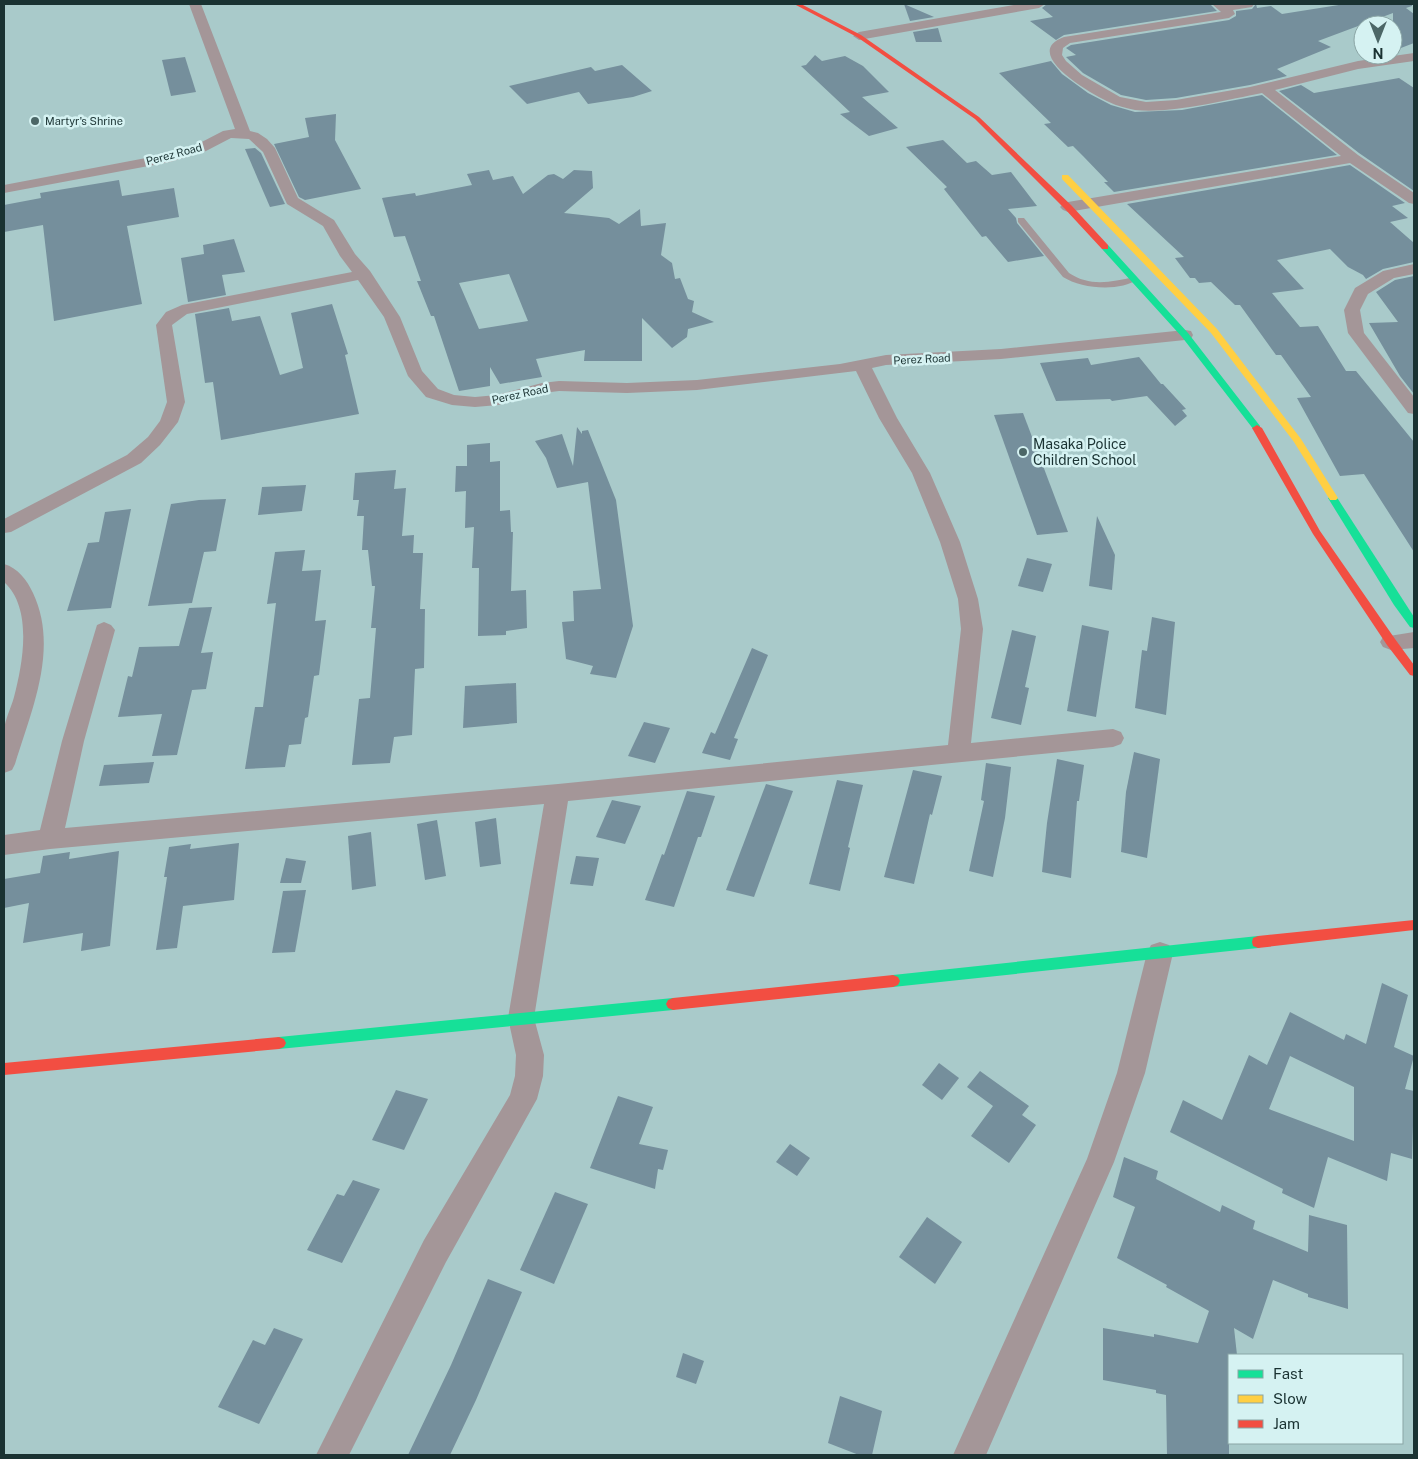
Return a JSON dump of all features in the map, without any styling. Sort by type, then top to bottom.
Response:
[{"type":"main road","points":[[797,4],[861,30],[977,118],[1068,207],[1185,335],[1255,424],[1316,532],[1391,642],[1414,672]]},
{"type":"main road","points":[[879,33],[894,42]]},
{"type":"main road","points":[[1058,171],[1214,331],[1298,441],[1398,602],[1414,624]]},
{"type":"main road","points":[[4,1069],[1160,953],[1414,925]]},
{"type":"street","points":[[195,4],[244,134]]},
{"type":"street","points":[[861,30],[879,33],[1039,4]]},
{"type":"street","points":[[1221,6],[1248,4]]},
{"type":"street","points":[[1221,6],[1229,14],[1068,40],[1059,43],[1055,48],[1055,53],[1062,66],[1108,98],[1127,104],[1143,106],[1175,104],[1265,88],[1372,62],[1414,57]]},
{"type":"street","points":[[1265,88],[1353,158],[1414,200]]},
{"type":"street","name":"Perez Road","points":[[4,190],[170,158],[201,148],[228,134],[244,134],[262,142],[270,151],[292,201],[323,218],[329,224],[348,256],[364,274],[392,317],[414,372],[432,393],[452,400],[475,402],[498,400],[542,388],[559,386],[627,388],[697,385],[840,369],[886,360],[1011,354],[1185,335]]},
{"type":"street","points":[[1068,207],[1353,158]]},
{"type":"street","points":[[1414,269],[1389,274],[1361,291],[1352,310],[1356,334],[1414,409]]},
{"type":"street","points":[[4,527],[134,459],[154,441],[169,422],[176,402],[164,325],[168,318],[175,313],[182,310],[364,274]]},
{"type":"street","points":[[862,364],[888,418],[921,472],[950,542],[968,599],[972,629],[959,753]]},
{"type":"street","points":[[4,572],[20,586],[33,615],[33,666],[4,764]]},
{"type":"street","points":[[50,839],[73,741],[104,630]]},
{"type":"street","points":[[1391,642],[1414,640]]},
{"type":"street","points":[[4,845],[50,839],[558,793],[1114,738]]},
{"type":"street","points":[[332,1455],[435,1251],[523,1099],[529,1076],[530,1055],[521,1018],[558,793]]},
{"type":"street","points":[[970,1455],[1100,1162],[1131,1072],[1160,953]]},
{"type":"lane","points":[[1021,220],[1066,275],[1074,281],[1086,285],[1101,285],[1134,279]]},
{"type":"building","points":[[904,4],[934,17],[910,21]]},
{"type":"building","points":[[1047,4],[1210,4],[1217,11],[1064,35],[1056,40],[1030,21],[1053,17],[1042,8]]},
{"type":"building","points":[[1256,4],[1257,8],[1271,6],[1282,14],[1345,4],[1412,4],[1412,6],[1406,8],[1414,14],[1414,43],[1403,47],[1403,15],[1393,15],[1393,13],[1388,15],[1353,15],[1353,28],[1318,41],[1331,47],[1277,69],[1287,76],[1250,85],[1176,98],[1146,100],[1121,95],[1083,73],[1066,57],[1076,55],[1066,48],[1071,45],[1229,20],[1236,16],[1236,11],[1252,9]]},
{"type":"building","points":[[938,28],[942,42],[916,42],[913,32]]},
{"type":"building","points":[[815,55],[822,61],[845,56],[863,66],[889,92],[862,97],[898,128],[869,136],[840,114],[850,112],[801,66],[806,65]]},
{"type":"building","points":[[185,57],[196,92],[171,96],[162,60]]},
{"type":"building","points":[[1051,61],[1062,74],[1088,93],[1111,105],[1135,112],[1182,110],[1262,95],[1337,155],[1114,192],[1104,182],[1108,182],[1073,146],[1068,147],[1044,124],[1051,123],[999,73]]},
{"type":"building","points":[[622,65],[652,91],[633,97],[588,104],[579,92],[527,104],[509,86],[591,67],[595,71]]},
{"type":"building","points":[[1399,78],[1414,88],[1414,191],[1359,153],[1279,91],[1301,85],[1314,93]]},
{"type":"building","points":[[336,114],[335,140],[361,189],[305,200],[299,197],[274,144],[309,137],[305,118]]},
{"type":"building","points":[[943,140],[967,163],[976,161],[992,175],[1011,172],[1037,206],[1008,209],[1044,256],[1008,262],[986,236],[982,237],[944,189],[947,187],[906,147]]},
{"type":"building","points":[[255,148],[261,153],[285,204],[270,207],[245,149]]},
{"type":"building","points":[[1350,165],[1405,203],[1392,206],[1408,218],[1390,222],[1414,243],[1414,262],[1383,269],[1366,279],[1363,275],[1348,267],[1330,249],[1277,260],[1304,289],[1272,293],[1300,327],[1318,326],[1346,371],[1356,371],[1414,442],[1414,552],[1364,474],[1340,476],[1297,398],[1311,397],[1281,355],[1276,355],[1240,305],[1235,305],[1211,282],[1199,283],[1195,278],[1190,278],[1175,258],[1184,257],[1127,204]]},
{"type":"building","points":[[489,170],[493,180],[513,176],[523,194],[548,175],[554,174],[563,179],[574,170],[592,171],[593,188],[564,213],[609,218],[619,224],[640,209],[641,226],[666,223],[661,255],[672,263],[675,279],[680,278],[688,299],[694,301],[692,312],[714,322],[688,329],[687,337],[672,348],[642,318],[642,361],[584,361],[585,350],[536,359],[542,377],[500,384],[490,367],[490,386],[459,391],[434,316],[431,316],[417,281],[421,281],[405,236],[394,237],[382,198],[415,193],[416,196],[472,185],[467,174]],"holes":[[[509,274],[528,321],[479,329],[459,283]]]},
{"type":"building","points":[[119,180],[122,196],[174,188],[179,217],[127,226],[142,304],[54,321],[43,225],[4,232],[4,205],[41,198],[40,193]]},
{"type":"building","points":[[234,239],[245,272],[222,275],[226,295],[188,302],[181,258],[204,254],[203,245]]},
{"type":"building","points":[[1414,276],[1414,394],[1400,376],[1369,323],[1398,322],[1376,292],[1395,280]]},
{"type":"building","points":[[332,304],[348,354],[345,355],[359,414],[221,440],[213,382],[205,383],[195,314],[229,308],[232,321],[260,316],[280,375],[303,368],[291,313]]},
{"type":"building","points":[[1139,357],[1161,384],[1186,409],[1182,410],[1187,416],[1175,426],[1147,396],[1112,401],[1110,399],[1056,401],[1040,363],[1088,358],[1091,365]]},
{"type":"building","points":[[1023,413],[1068,532],[1037,535],[994,415]]},
{"type":"building","points":[[577,427],[582,434],[582,431],[588,430],[616,500],[633,626],[616,678],[590,674],[593,666],[566,659],[562,622],[574,621],[573,591],[601,589],[588,482],[557,488],[546,458],[535,441],[562,434],[573,466]]},
{"type":"building","points":[[490,443],[490,462],[500,461],[500,511],[510,510],[511,532],[513,532],[511,591],[526,590],[527,628],[506,631],[506,635],[478,636],[479,568],[472,568],[474,527],[465,528],[466,491],[455,492],[456,466],[467,466],[467,445]]},
{"type":"building","points":[[396,470],[394,489],[406,488],[402,536],[414,535],[413,553],[423,553],[420,609],[425,609],[424,668],[415,669],[412,735],[394,737],[390,763],[352,765],[359,699],[370,698],[376,628],[371,628],[375,586],[372,586],[368,550],[362,550],[364,516],[357,516],[359,500],[353,500],[355,473]]},
{"type":"building","points":[[306,485],[302,511],[258,515],[262,487]]},
{"type":"building","points":[[226,499],[216,551],[204,552],[192,603],[148,606],[171,504]]},
{"type":"building","points":[[131,509],[111,608],[67,611],[88,543],[99,542],[105,512]]},
{"type":"building","points":[[1097,516],[1115,555],[1112,590],[1089,586]]},
{"type":"building","points":[[305,550],[302,571],[321,570],[315,621],[326,620],[319,675],[314,676],[308,717],[305,718],[301,744],[289,745],[285,767],[245,769],[255,707],[263,707],[276,603],[267,604],[275,552]]},
{"type":"building","points":[[1027,558],[1052,564],[1043,592],[1018,586]]},
{"type":"building","points":[[212,607],[201,653],[213,652],[206,689],[192,690],[177,755],[152,756],[162,714],[118,717],[128,676],[132,677],[139,647],[179,646],[189,608]]},
{"type":"building","points":[[1152,617],[1175,622],[1166,715],[1135,708],[1142,650],[1147,651]]},
{"type":"building","points":[[1082,625],[1109,631],[1096,717],[1067,711]]},
{"type":"building","points":[[1012,630],[1036,636],[1025,687],[1029,688],[1021,725],[991,718]]},
{"type":"building","points":[[752,648],[768,655],[734,738],[738,739],[730,760],[702,753],[711,732],[715,734]]},
{"type":"building","points":[[516,683],[517,723],[463,728],[465,686]]},
{"type":"building","points":[[644,722],[670,728],[655,763],[628,756]]},
{"type":"building","points":[[1134,752],[1160,759],[1147,858],[1121,852],[1126,792]]},
{"type":"building","points":[[1057,759],[1084,765],[1079,801],[1077,801],[1071,878],[1042,872]]},
{"type":"building","points":[[154,762],[149,783],[99,786],[104,765]]},
{"type":"building","points":[[986,763],[1011,767],[1005,818],[993,877],[969,871],[984,801],[981,800]]},
{"type":"building","points":[[913,770],[942,776],[932,815],[930,814],[914,884],[884,877]]},
{"type":"building","points":[[837,780],[863,785],[848,847],[850,848],[840,891],[809,884]]},
{"type":"building","points":[[766,784],[793,791],[754,897],[726,890]]},
{"type":"building","points":[[687,791],[715,796],[701,837],[698,837],[674,907],[645,900],[662,854],[664,855]]},
{"type":"building","points":[[612,800],[641,806],[625,844],[596,837]]},
{"type":"building","points":[[496,818],[501,864],[480,867],[475,822]]},
{"type":"building","points":[[437,820],[446,876],[425,880],[417,824]]},
{"type":"building","points":[[371,832],[376,886],[352,890],[348,836]]},
{"type":"building","points":[[239,843],[234,900],[183,906],[177,948],[156,950],[167,877],[164,877],[169,847],[191,844],[190,849]]},
{"type":"building","points":[[119,851],[110,946],[81,951],[83,933],[23,943],[29,903],[4,908],[4,879],[40,873],[43,856],[70,852],[69,859]]},
{"type":"building","points":[[576,856],[599,858],[593,886],[570,884]]},
{"type":"building","points":[[286,858],[306,861],[301,883],[280,883]]},
{"type":"building","points":[[306,890],[295,952],[272,953],[283,891]]},
{"type":"building","points":[[1382,983],[1408,995],[1394,1047],[1414,1056],[1405,1089],[1414,1091],[1412,1159],[1391,1153],[1387,1181],[1328,1157],[1314,1208],[1282,1193],[1283,1189],[1170,1132],[1183,1100],[1222,1120],[1249,1055],[1267,1065],[1290,1012],[1344,1040],[1346,1034],[1366,1044]],"holes":[[[1290,1056],[1354,1087],[1354,1141],[1269,1109]]]},
{"type":"building","points":[[939,1063],[959,1078],[942,1100],[922,1085]]},
{"type":"building","points":[[980,1071],[1029,1106],[1022,1115],[1036,1125],[1009,1163],[971,1136],[993,1106],[967,1087]]},
{"type":"building","points":[[396,1090],[428,1099],[404,1150],[372,1140]]},
{"type":"building","points":[[618,1096],[653,1107],[639,1144],[668,1150],[663,1170],[658,1169],[655,1189],[590,1168]]},
{"type":"building","points":[[790,1144],[810,1158],[797,1176],[776,1162]]},
{"type":"building","points":[[1124,1157],[1158,1171],[1156,1179],[1220,1212],[1222,1205],[1255,1221],[1253,1229],[1308,1252],[1309,1215],[1347,1225],[1348,1309],[1308,1297],[1308,1294],[1273,1280],[1253,1339],[1234,1328],[1237,1354],[1228,1354],[1229,1455],[1167,1455],[1166,1395],[1156,1393],[1156,1390],[1103,1380],[1103,1328],[1154,1337],[1154,1334],[1198,1343],[1209,1311],[1166,1287],[1167,1285],[1117,1258],[1135,1207],[1113,1197]]},
{"type":"building","points":[[353,1180],[380,1189],[342,1263],[307,1250],[337,1194],[344,1196]]},
{"type":"building","points":[[555,1192],[588,1204],[554,1284],[520,1270]]},
{"type":"building","points":[[927,1217],[962,1242],[935,1284],[899,1257]]},
{"type":"building","points":[[488,1279],[522,1292],[476,1400],[450,1455],[408,1455],[451,1365]]},
{"type":"building","points":[[274,1328],[303,1339],[259,1424],[218,1407],[253,1340],[265,1345]]},
{"type":"building","points":[[683,1353],[704,1361],[696,1384],[676,1377]]},
{"type":"building","points":[[840,1396],[882,1411],[872,1455],[859,1455],[828,1443]]},
{"type":"traffic: fast","points":[[1105,247],[1185,335],[1257,428]]},
{"type":"traffic: fast","points":[[1333,498],[1398,602],[1414,624]]},
{"type":"traffic: fast","points":[[893,981],[1258,942]]},
{"type":"traffic: fast","points":[[279,1043],[673,1004]]},
{"type":"traffic: slow","points":[[1065,177],[1214,331],[1298,441],[1333,498]]},
{"type":"traffic: jam","points":[[797,4],[859,36],[977,118],[1068,207],[1105,247]]},
{"type":"traffic: jam","points":[[1257,428],[1316,532],[1391,642],[1414,672]]},
{"type":"traffic: jam","points":[[1258,942],[1414,925]]},
{"type":"traffic: jam","points":[[673,1004],[893,981]]},
{"type":"traffic: jam","points":[[4,1069],[279,1043]]},
{"type":"place","name":"Martyr's Shrine","points":[[35,121]]},
{"type":"place","name":"Masaka Police Children School","points":[[1023,452]]}]
